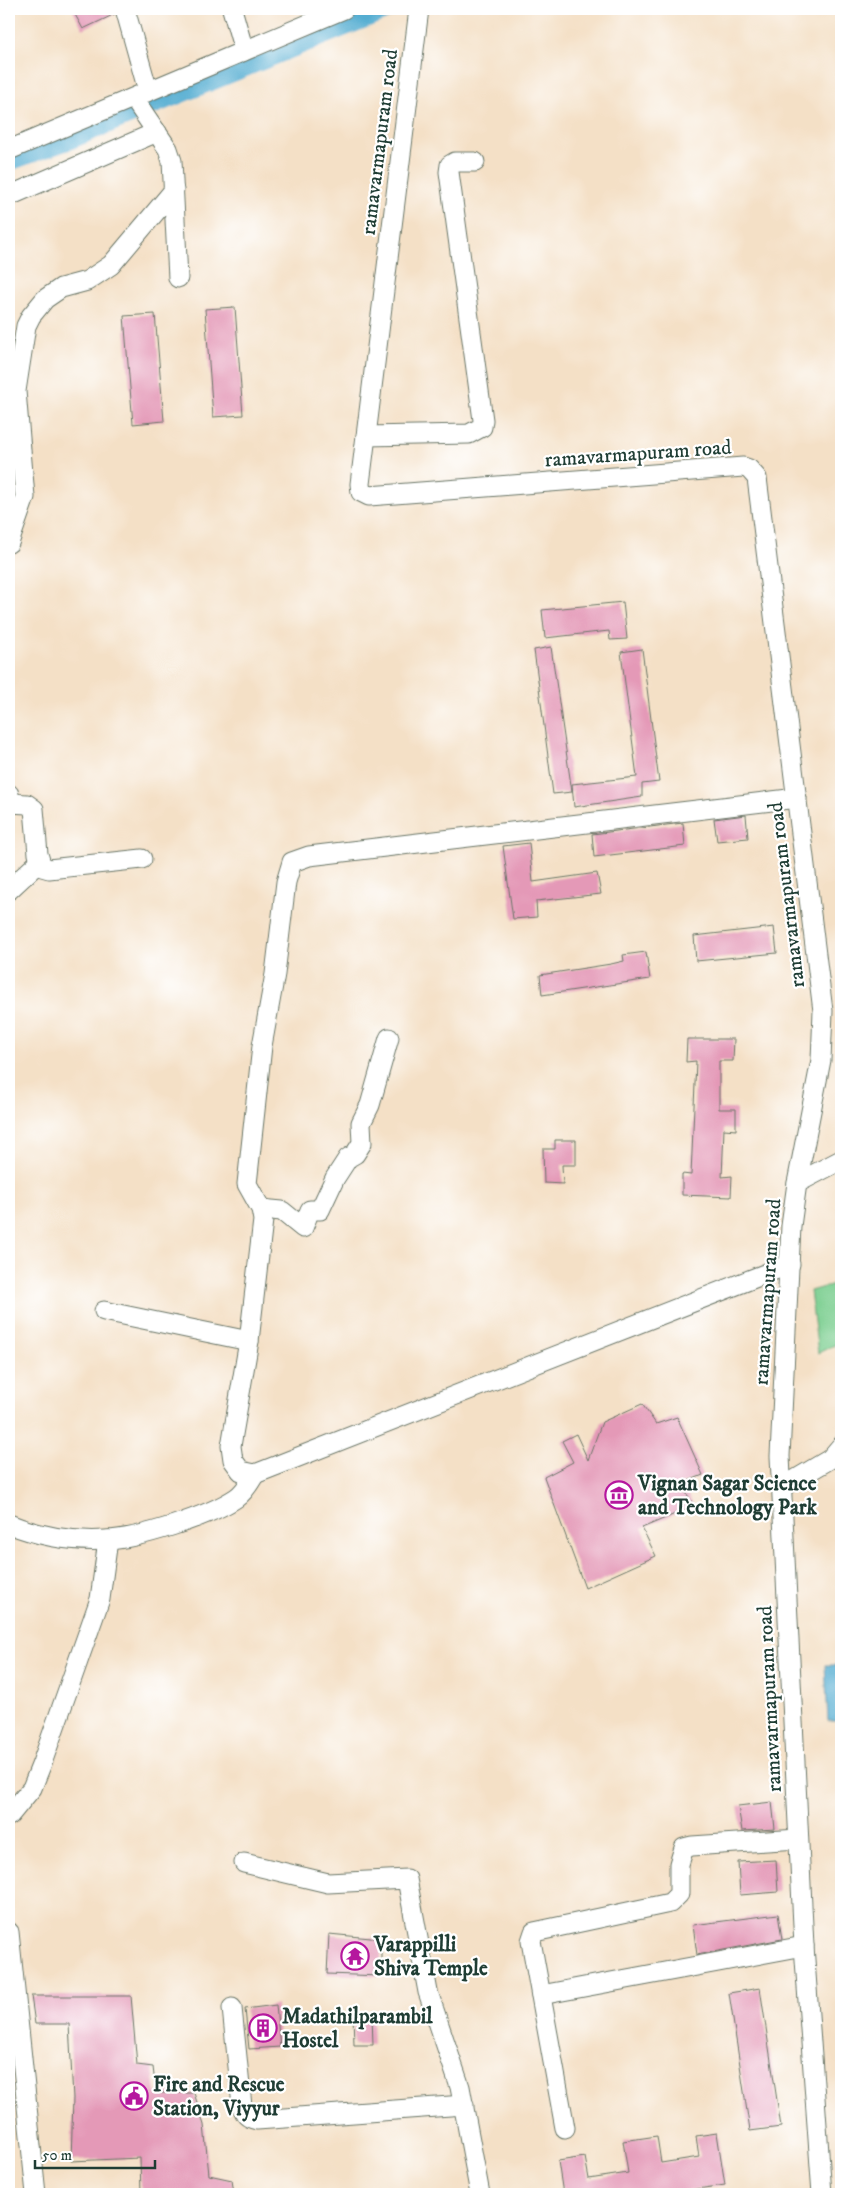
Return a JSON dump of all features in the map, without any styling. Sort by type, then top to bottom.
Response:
[{"type":"street","points":[[125,9],[141,95],[157,132],[168,149],[172,162],[178,278]]},
{"type":"street","points":[[232,9],[244,51]]},
{"type":"street","name":"ramavarmapuram road","points":[[419,9],[360,484],[361,492],[370,496],[743,467],[749,469],[757,478],[783,702],[797,798],[823,1034],[821,1060],[797,1183],[791,1226],[780,1456],[804,1946],[822,2194]]},
{"type":"street","points":[[9,150],[337,10]]},
{"type":"street","points":[[9,196],[157,132]]},
{"type":"street","points":[[366,436],[469,434],[482,428],[483,420],[449,172],[450,165],[455,162],[476,162]]},
{"type":"street","points":[[9,543],[25,497],[16,391],[26,326],[31,316],[45,299],[61,288],[86,281],[111,265],[174,190]]},
{"type":"street","points":[[790,1264],[255,1474],[240,1471],[233,1460],[231,1446],[249,1341],[263,1220],[261,1209],[247,1184],[262,1046],[275,974],[286,882],[292,862],[309,856],[797,798]]},
{"type":"street","points":[[9,800],[28,804],[34,809],[39,862],[42,867],[49,869],[142,859]]},
{"type":"street","points":[[9,890],[39,862]]},
{"type":"street","points":[[261,1209],[282,1211],[303,1228],[310,1210],[320,1210],[340,1171],[362,1143],[361,1122],[370,1105],[389,1038]]},
{"type":"street","points":[[797,1183],[841,1160]]},
{"type":"street","points":[[104,1311],[249,1341]]},
{"type":"street","points":[[781,1488],[830,1459],[841,1446]]},
{"type":"street","points":[[9,1524],[32,1533],[82,1540],[108,1540],[142,1534],[202,1514],[237,1498],[255,1474]]},
{"type":"street","points":[[9,1816],[32,1788],[42,1763],[100,1598],[108,1540]]},
{"type":"street","points":[[565,2128],[531,1941],[534,1932],[670,1903],[679,1894],[679,1864],[684,1848],[798,1839]]},
{"type":"street","points":[[244,1863],[328,1883],[407,1879],[428,1992],[460,2087],[480,2194]]},
{"type":"street","points":[[9,1932],[36,2194]]},
{"type":"street","points":[[541,1995],[804,1946]]},
{"type":"street","points":[[232,2008],[242,2106],[244,2114],[249,2118],[257,2120],[464,2105]]},
{"type":"green space","points":[[841,1282],[841,1342],[818,1353],[810,1291]]},
{"type":"water","points":[[825,1665],[841,1665],[841,1721],[828,1721]]},
{"type":"building","points":[[72,9],[114,9],[115,14],[83,29]]},
{"type":"building","points":[[235,307],[243,415],[213,417],[205,309]]},
{"type":"building","points":[[155,314],[164,421],[133,424],[124,316]]},
{"type":"building","points":[[623,602],[627,639],[610,640],[609,631],[545,638],[542,610]]},
{"type":"building","points":[[551,647],[572,792],[553,794],[534,650]]},
{"type":"building","points":[[642,649],[659,782],[642,784],[642,797],[574,807],[572,784],[637,777],[621,652]]},
{"type":"building","points":[[746,815],[748,838],[717,841],[714,819]]},
{"type":"building","points":[[683,823],[685,846],[594,857],[592,834]]},
{"type":"building","points":[[529,843],[533,882],[597,873],[601,894],[536,901],[537,917],[513,919],[503,846]]},
{"type":"building","points":[[774,927],[777,953],[696,961],[694,936]]},
{"type":"building","points":[[646,952],[650,979],[542,995],[540,975],[611,964],[624,961],[623,955]]},
{"type":"building","points":[[687,1039],[734,1039],[733,1061],[719,1061],[719,1109],[736,1109],[736,1130],[724,1129],[722,1177],[732,1176],[731,1197],[682,1195],[682,1174],[691,1175],[696,1061],[686,1062]]},
{"type":"building","points":[[555,1140],[576,1140],[576,1165],[562,1165],[563,1184],[544,1183],[543,1149],[555,1149]]},
{"type":"building","name":"Vignan Sagar Science and Technology Park","points":[[642,1404],[656,1424],[677,1417],[703,1475],[681,1484],[694,1506],[642,1528],[656,1556],[585,1588],[544,1477],[573,1462],[562,1441],[576,1434],[588,1460],[602,1422]]},
{"type":"building","points":[[772,1802],[775,1829],[742,1831],[738,1806]]},
{"type":"building","points":[[776,1860],[778,1892],[740,1895],[738,1862]]},
{"type":"building","points":[[778,1914],[782,1939],[697,1955],[693,1925]]},
{"type":"building","name":"Varappilli Shiva Temple","points":[[329,1934],[381,1939],[381,1976],[327,1974]]},
{"type":"building","points":[[760,1988],[781,2127],[750,2131],[729,1993]]},
{"type":"building","name":"Fire and Rescue Station, Viyyur","points":[[31,1996],[131,1996],[137,2065],[153,2067],[156,2093],[194,2093],[204,2125],[209,2175],[232,2180],[234,2194],[141,2194],[140,2158],[71,2161],[73,2098],[69,2024],[35,2024]]},
{"type":"building","name":"Madathilparambil Hostel","points":[[276,2005],[280,2047],[249,2049],[245,2009]]},
{"type":"building","points":[[353,2014],[372,2015],[373,2045],[354,2045]]},
{"type":"building","points":[[717,2133],[725,2185],[662,2194],[563,2194],[558,2161],[585,2157],[589,2179],[628,2173],[623,2141],[657,2136],[661,2163],[699,2157],[696,2136]]},
{"type":"waterway","points":[[147,109],[392,9]]},
{"type":"waterway","points":[[9,163],[68,142],[140,112]]},
{"type":"place","name":"Vignan Sagar Science and Technology Park","points":[[619,1495]]},
{"type":"place","name":"Varappilli Shiva Temple","points":[[355,1956]]},
{"type":"place","name":"Madathilparambil Hostel","points":[[263,2028]]},
{"type":"place","name":"Fire and Rescue Station, Viyyur","points":[[134,2096]]}]
